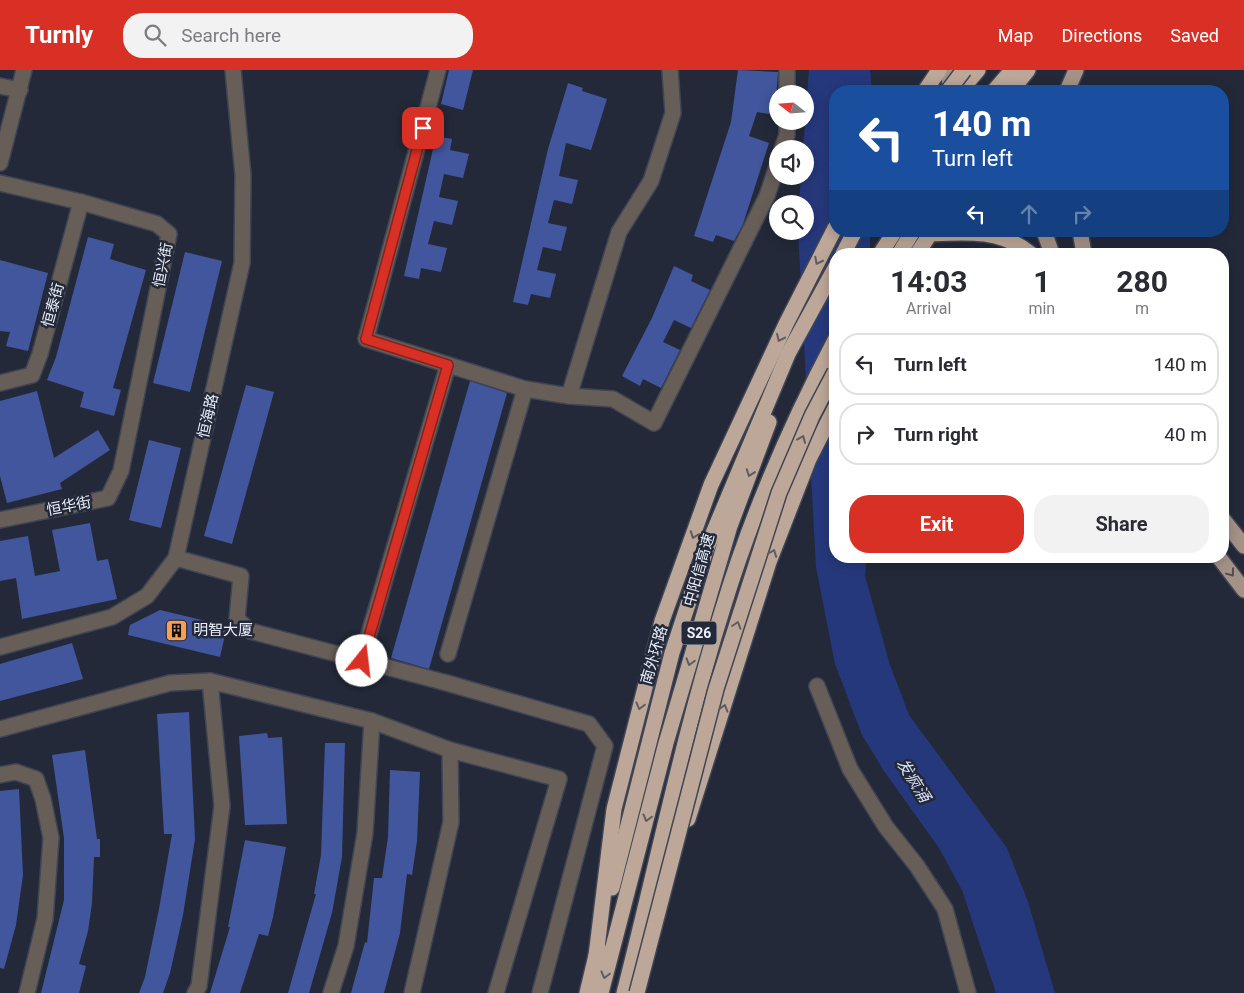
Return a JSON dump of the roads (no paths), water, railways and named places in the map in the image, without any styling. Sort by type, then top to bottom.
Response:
[{"type":"highway","points":[[929,85],[939,70]]},
{"type":"highway","points":[[953,85],[964,70]]},
{"type":"highway","points":[[965,85],[978,70]]},
{"type":"highway","points":[[999,85],[1012,70]]},
{"type":"highway","points":[[1016,85],[1028,70]]},
{"type":"highway","points":[[586,993],[596,956],[614,809],[662,621],[711,485],[801,294],[830,237]]},
{"type":"highway","points":[[846,248],[853,237]]},
{"type":"highway","points":[[855,248],[862,237]]},
{"type":"highway","points":[[884,248],[891,237]]},
{"type":"highway","points":[[903,248],[909,237]]},
{"type":"highway","points":[[921,248],[928,237]]},
{"type":"highway","points":[[1000,237],[1020,248]]},
{"type":"highway","name":"南外环路","points":[[596,956],[672,653],[706,550],[788,354],[829,279]]},
{"type":"highway","name":"中阳信高速","points":[[601,993],[666,743],[730,526],[779,395],[829,298]]},
{"type":"highway","points":[[624,993],[677,772],[723,607],[769,479],[829,351]]},
{"type":"highway","name":"S26","points":[[636,993],[716,689],[779,493],[812,416],[829,383]]},
{"type":"highway","points":[[630,968],[696,797],[769,562],[809,459],[829,420]]},
{"type":"main road","points":[[947,70],[951,85]]},
{"type":"main road","points":[[1070,85],[1076,70]]},
{"type":"main road","points":[[1229,527],[1244,546]]},
{"type":"main road","points":[[1223,563],[1244,590]]},
{"type":"street","points":[[0,163],[24,70]]},
{"type":"street","name":"恒海路","points":[[0,647],[112,617],[147,596],[176,558],[242,263],[243,174],[233,70]]},
{"type":"street","points":[[438,70],[366,339],[525,389],[569,396],[613,399],[654,422],[767,196],[771,185]]},
{"type":"street","points":[[569,396],[619,232],[651,181],[673,113],[670,70]]},
{"type":"street","points":[[787,70],[787,85]]},
{"type":"street","points":[[0,86],[20,90]]},
{"type":"street","name":"恒兴街","points":[[0,183],[81,202],[157,224],[169,234],[121,471]]},
{"type":"street","name":"恒泰街","points":[[0,383],[32,375],[40,354],[81,202]]},
{"type":"street","points":[[362,661],[448,365]]},
{"type":"street","points":[[448,654],[525,389]]},
{"type":"street","name":"恒华街","points":[[0,520],[108,498],[121,471]]},
{"type":"street","points":[[176,558],[241,576],[237,618],[250,631],[447,683],[589,724],[605,746],[540,993]]},
{"type":"street","points":[[195,993],[199,986],[222,806],[210,681]]},
{"type":"street","points":[[0,729],[170,683],[210,681],[372,721],[450,750],[558,779],[496,993]]},
{"type":"street","points":[[817,686],[850,769],[886,828],[917,866],[945,909],[968,993]]},
{"type":"street","points":[[331,993],[346,946],[365,833],[372,721]]},
{"type":"street","points":[[412,993],[451,822],[450,750]]},
{"type":"street","points":[[0,775],[16,772],[36,779],[43,799],[51,838],[45,919],[27,993]]},
{"type":"water","name":"发疯涌","points":[[809,70],[870,70],[871,85],[829,85],[829,237],[870,237],[870,248],[829,248],[829,563],[866,563],[865,576],[890,665],[909,715],[1007,848],[1028,902],[1055,993],[996,993],[962,890],[939,848],[884,771],[862,735],[835,664],[816,567],[798,240],[814,240],[814,195],[800,195],[800,185],[814,185],[814,140],[804,140],[804,130],[814,130],[814,85],[808,85]]},
{"type":"place","name":"明智大厦","points":[[177,630]]}]
